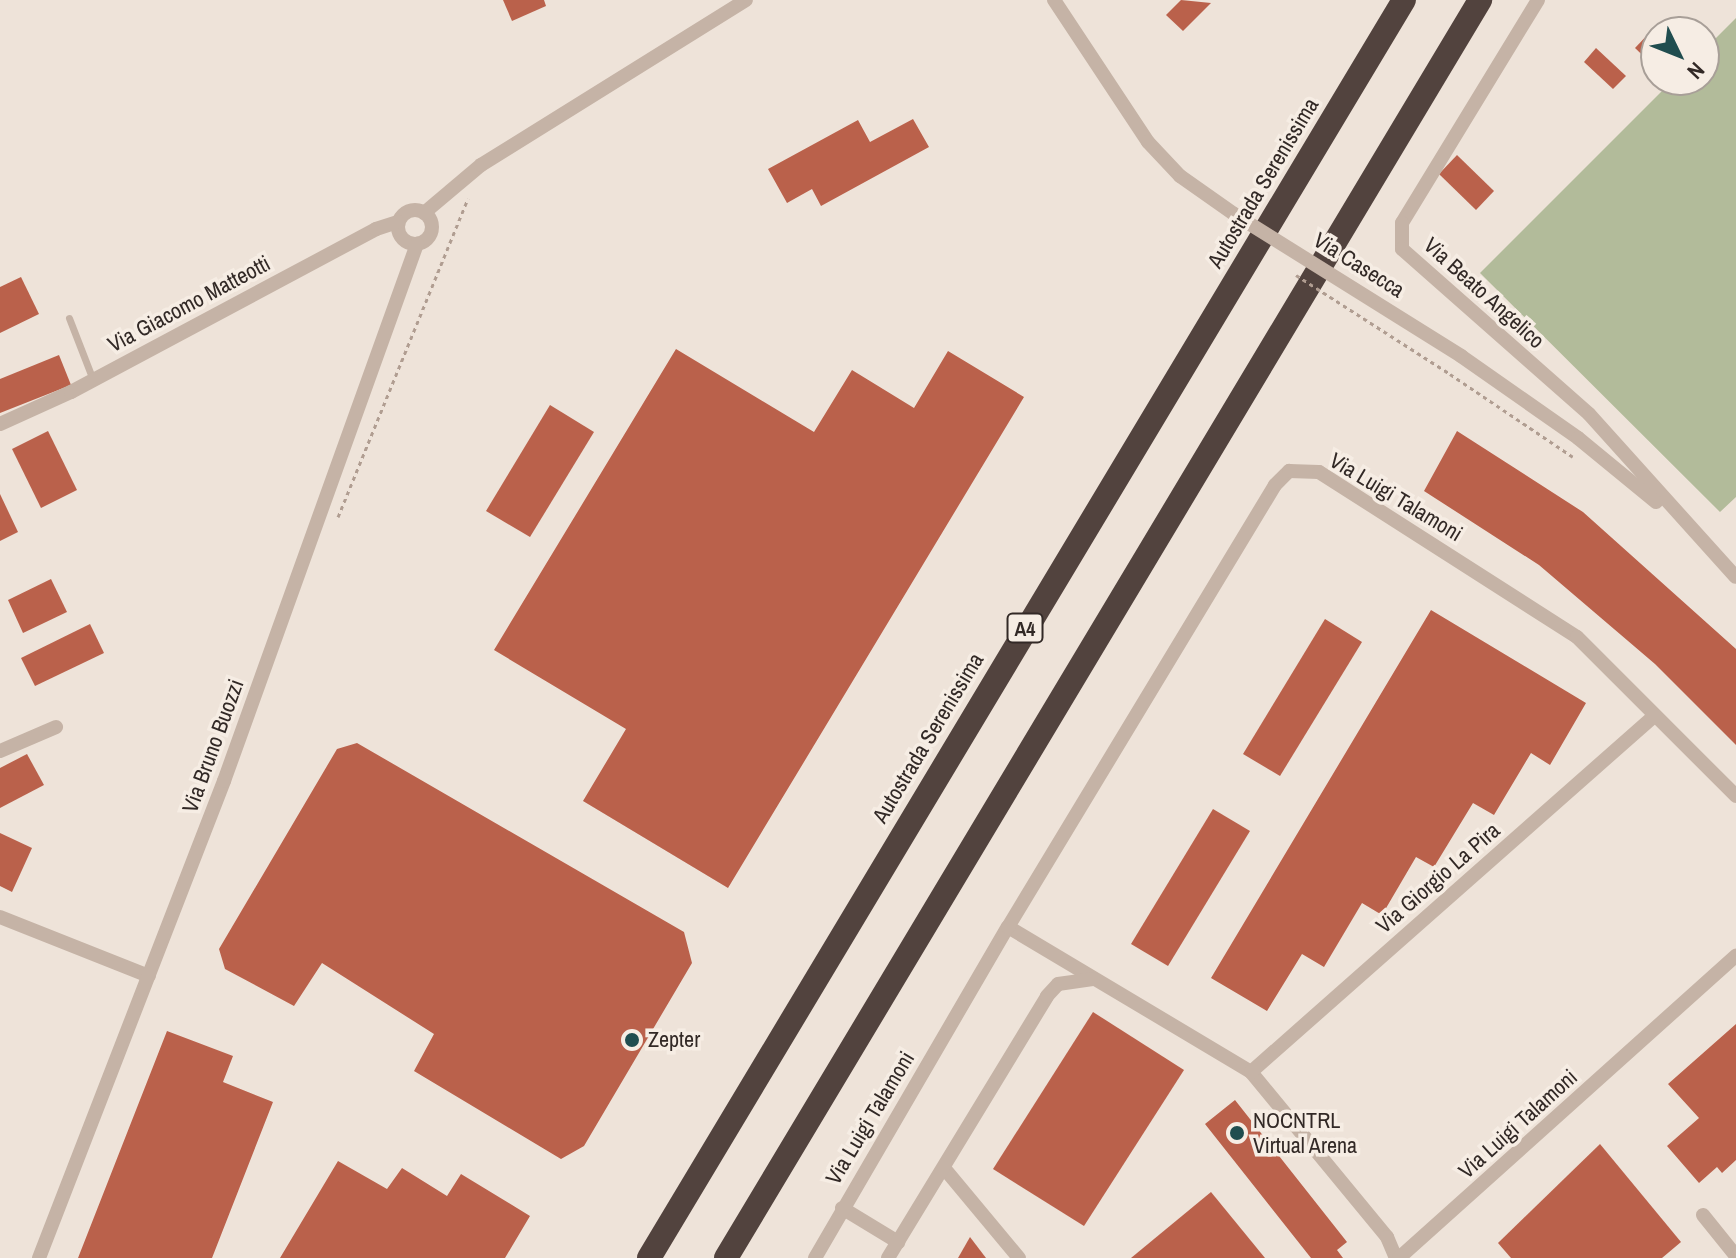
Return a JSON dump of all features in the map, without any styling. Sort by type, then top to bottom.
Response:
[{"type":"highway","name":"Autostrada Serenissima","points":[[649,1258],[1404,0]]},
{"type":"highway","points":[[726,1258],[1480,0]]},
{"type":"street","name":"Via Giacomo Matteotti","points":[[0,424],[93,380],[352,241],[398,222],[410,211],[424,213],[481,165],[746,0]]},
{"type":"street","name":"Via Casecca","points":[[1054,0],[1148,142],[1180,176],[1234,214],[1461,356],[1578,438],[1685,525]]},
{"type":"street","name":"Via Beato Angelico","points":[[1538,0],[1402,223],[1402,249],[1589,414],[1685,525],[1736,577]]},
{"type":"street","points":[[398,222],[402,238],[417,244],[432,230],[424,213]]},
{"type":"street","name":"Via Bruno Buozzi","points":[[39,1258],[149,976],[417,244]]},
{"type":"street","name":"Via Luigi Talamoni","points":[[815,1258],[1008,927],[1275,485],[1289,471],[1319,472],[1577,637],[1653,717],[1736,796]]},
{"type":"street","name":"Via Giorgio La Pira","points":[[1251,1072],[1653,717]]},
{"type":"street","points":[[0,751],[56,727]]},
{"type":"street","points":[[0,917],[149,976]]},
{"type":"street","points":[[1008,927],[1251,1072],[1387,1237],[1398,1258]]},
{"type":"street","name":"Via Luigi Talamoni","points":[[1398,1258],[1736,956]]},
{"type":"street","points":[[888,1258],[1047,996],[1058,984],[1094,979]]},
{"type":"street","points":[[944,1168],[1019,1258]]},
{"type":"street","name":"Via Luigi Talamoni","points":[[842,1208],[898,1242]]},
{"type":"street","points":[[1703,1215],[1736,1256]]},
{"type":"lane","points":[[69,318],[93,380]]},
{"type":"path","points":[[1291,272],[1450,374]]},
{"type":"green space","points":[[1736,18],[1736,497],[1720,512],[1480,273],[1657,96],[1720,96],[1720,34]]},
{"type":"building","points":[[503,0],[544,0],[546,6],[512,21]]},
{"type":"building","points":[[1181,0],[1211,3],[1183,31],[1166,15]]},
{"type":"building","points":[[1596,48],[1626,76],[1613,89],[1584,62]]},
{"type":"building","points":[[913,119],[929,147],[821,206],[812,189],[787,203],[768,169],[858,120],[870,142]]},
{"type":"building","points":[[1457,155],[1494,191],[1476,210],[1439,174]]},
{"type":"building","points":[[21,277],[39,314],[0,333],[0,287]]},
{"type":"building","points":[[676,349],[814,432],[852,370],[914,408],[948,351],[1024,397],[728,888],[583,801],[626,729],[494,650]]},
{"type":"building","points":[[59,355],[71,385],[0,413],[0,379]]},
{"type":"building","points":[[550,405],[594,432],[530,537],[486,511]]},
{"type":"building","points":[[48,431],[77,490],[41,508],[12,449]]},
{"type":"building","points":[[1457,431],[1583,512],[1736,649],[1736,745],[1655,664],[1539,565],[1424,491]]},
{"type":"building","points":[[0,494],[18,532],[0,541]]},
{"type":"building","points":[[51,579],[67,612],[23,633],[8,600]]},
{"type":"building","points":[[1431,610],[1586,703],[1550,765],[1531,753],[1494,815],[1473,803],[1434,867],[1416,857],[1382,915],[1362,903],[1324,967],[1302,954],[1267,1011],[1211,978]]},
{"type":"building","points":[[1325,619],[1362,642],[1280,776],[1243,754]]},
{"type":"building","points":[[90,624],[104,653],[35,686],[21,658]]},
{"type":"building","points":[[357,743],[684,932],[692,963],[584,1146],[561,1159],[414,1071],[434,1034],[322,963],[294,1006],[225,969],[219,949],[337,749]]},
{"type":"building","points":[[27,754],[44,785],[0,808],[0,768]]},
{"type":"building","points":[[1213,809],[1250,831],[1168,966],[1131,944]]},
{"type":"building","points":[[0,833],[32,848],[12,892],[0,886]]},
{"type":"building","points":[[1093,1012],[1184,1070],[1084,1226],[993,1169]]},
{"type":"building","points":[[1736,1024],[1736,1160],[1722,1173],[1717,1167],[1699,1183],[1667,1146],[1699,1118],[1668,1084]]},
{"type":"building","points":[[167,1031],[233,1056],[223,1082],[273,1102],[212,1258],[78,1258]]},
{"type":"building","points":[[1235,1100],[1347,1242],[1337,1250],[1343,1258],[1311,1258],[1205,1124]]},
{"type":"building","points":[[1600,1144],[1681,1242],[1662,1258],[1511,1258],[1498,1243]]},
{"type":"building","points":[[338,1161],[387,1189],[402,1168],[447,1196],[461,1174],[530,1216],[505,1258],[280,1258]]},
{"type":"building","points":[[1211,1192],[1265,1258],[1131,1258]]},
{"type":"building","points":[[970,1237],[986,1258],[958,1258]]},
{"type":"place","name":"Zepter","points":[[632,1040]]},
{"type":"place","name":"NOCNTRL Virtual Arena","points":[[1237,1133]]}]
